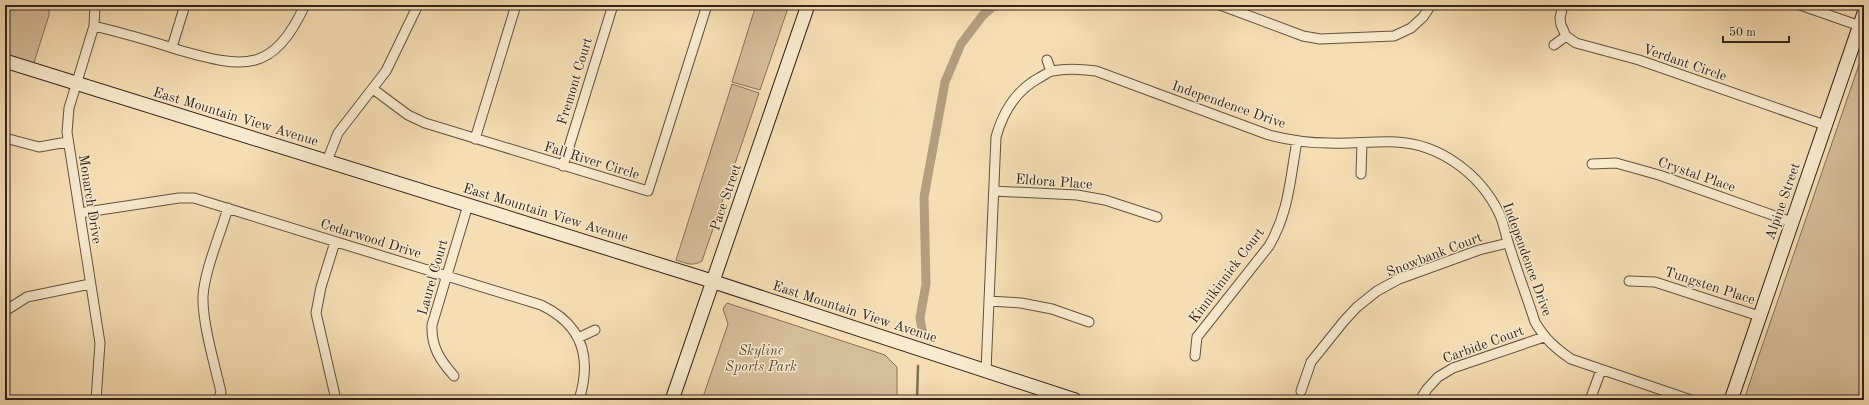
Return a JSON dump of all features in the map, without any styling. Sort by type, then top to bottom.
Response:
[{"type":"street","name":"Monarch Drive","points":[[95,5],[94,26],[76,83],[68,115],[68,142],[100,343],[96,400]]},
{"type":"street","points":[[172,47],[185,5]]},
{"type":"street","points":[[94,26],[223,62],[241,63],[259,58],[277,48],[287,39],[296,25],[305,5]]},
{"type":"street","points":[[327,161],[338,133],[386,70],[418,5]]},
{"type":"street","points":[[475,139],[516,5]]},
{"type":"street","name":"Fremont Court","points":[[563,166],[613,5]]},
{"type":"street","name":"Fall River Circle","points":[[372,89],[415,119],[475,139],[648,191],[707,5]]},
{"type":"street","name":"Pace Street","points":[[672,400],[808,5]]},
{"type":"street","points":[[1220,5],[1303,36],[1320,39],[1394,36],[1410,28],[1423,17],[1431,5]]},
{"type":"street","points":[[1554,45],[1566,36],[1561,26],[1560,18],[1563,5]]},
{"type":"street","points":[[1800,5],[1860,26]]},
{"type":"street","name":"Alpine Street","points":[[1731,400],[1864,13]]},
{"type":"street","name":"Verdant Circle","points":[[1566,36],[1576,43],[1639,60],[1825,125]]},
{"type":"street","points":[[1047,60],[1051,71]]},
{"type":"street","name":"East Mountain View Avenue","points":[[5,61],[713,281],[1075,400]]},
{"type":"street","name":"Independence Drive","points":[[986,371],[996,137],[1000,123],[1006,110],[1017,94],[1032,82],[1051,71],[1077,69],[1096,71],[1253,130],[1297,141],[1328,144],[1397,142],[1414,145],[1437,152],[1458,164],[1472,175],[1488,193],[1500,214],[1535,322],[1544,337],[1554,348],[1571,359],[1691,400]]},
{"type":"street","points":[[5,138],[39,147],[68,142]]},
{"type":"street","name":"Kinnikinnick Court","points":[[1194,356],[1197,337],[1269,246],[1278,229],[1286,210],[1297,141]]},
{"type":"street","points":[[1361,174],[1362,143]]},
{"type":"street","name":"Crystal Place","points":[[1592,164],[1616,163],[1644,171],[1792,222]]},
{"type":"street","name":"Eldora Place","points":[[994,191],[1077,195],[1105,200],[1157,217]]},
{"type":"street","name":"Cedarwood Drive","points":[[80,214],[186,197],[196,198],[541,305],[558,315],[578,338],[584,356],[585,368],[584,383],[579,400]]},
{"type":"street","name":"Laurel Court","points":[[454,376],[438,356],[432,335],[433,321],[468,205]]},
{"type":"street","points":[[218,400],[221,392],[206,320],[204,296],[207,277],[228,208]]},
{"type":"street","points":[[335,242],[319,294],[316,313],[336,400]]},
{"type":"street","name":"Snowbank Court","points":[[1301,391],[1311,362],[1357,307],[1377,291],[1399,279],[1479,250],[1508,242]]},
{"type":"street","name":"Tungsten Place","points":[[1628,281],[1655,282],[1759,316]]},
{"type":"street","points":[[5,312],[28,297],[90,284]]},
{"type":"street","points":[[989,301],[1021,303],[1052,308],[1089,322]]},
{"type":"street","points":[[578,338],[595,330]]},
{"type":"street","name":"Carbide Court","points":[[1420,400],[1427,388],[1438,377],[1453,368],[1544,337]]},
{"type":"street","points":[[1590,400],[1601,370]]},
{"type":"green space","points":[[5,5],[49,5],[49,15],[32,69],[5,61]]},
{"type":"green space","points":[[756,5],[789,5],[760,90],[732,82]]},
{"type":"green space","points":[[1864,50],[1864,400],[1744,400],[1757,361]]},
{"type":"green space","points":[[732,84],[759,93],[702,261],[695,264],[686,263],[676,260]]},
{"type":"green space","name":"Skyline Sports Park","points":[[727,303],[885,355],[897,367],[897,400],[702,400],[728,324],[723,309]]},
{"type":"waterway","points":[[923,335],[920,318],[926,284],[924,197],[945,82],[961,44],[983,15],[995,5]]},
{"type":"waterway","points":[[917,400],[918,366]]}]
